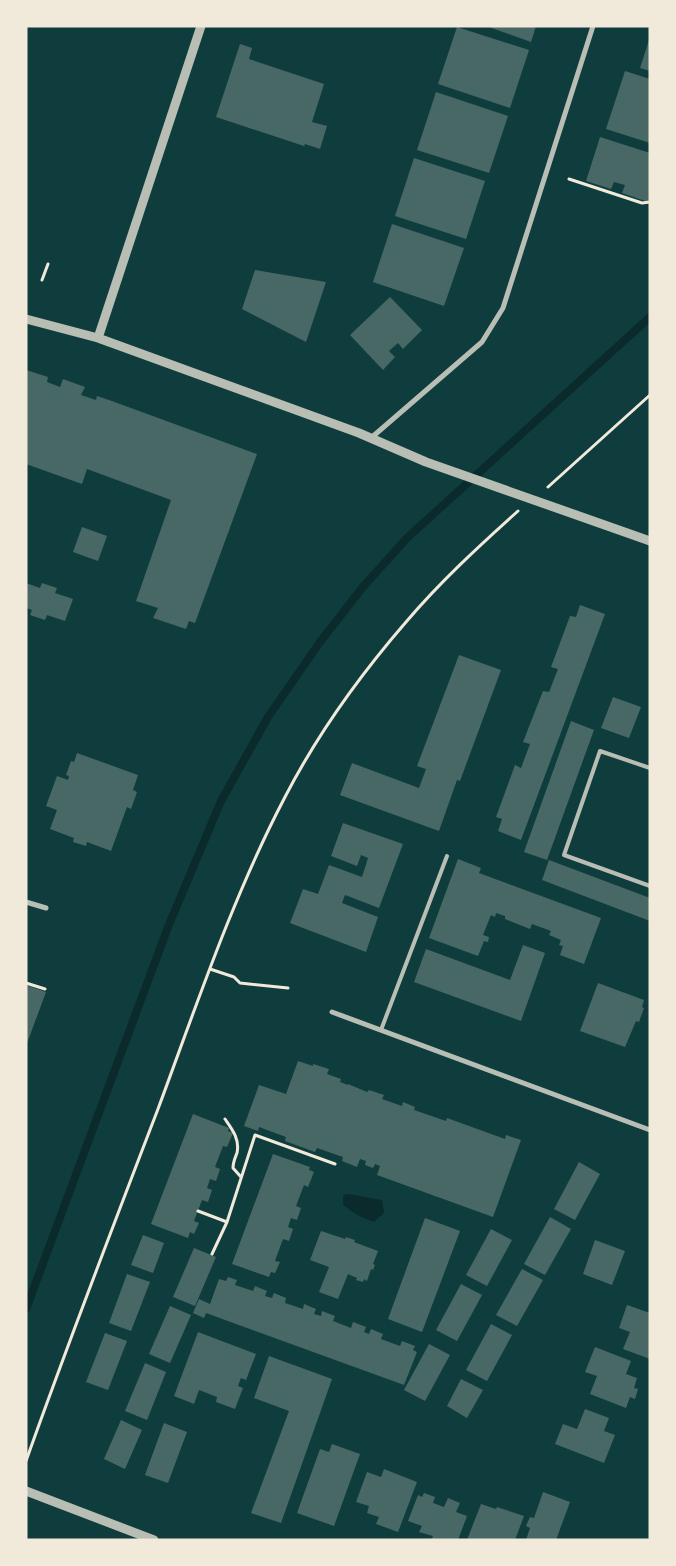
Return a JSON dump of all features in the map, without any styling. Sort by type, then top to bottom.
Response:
[{"type":"street","points":[[98,338],[201,26]]},
{"type":"street","points":[[371,438],[482,342],[503,308],[594,26]]},
{"type":"street","points":[[26,319],[98,338],[371,438],[426,462],[650,541]]},
{"type":"street","points":[[26,902],[46,908]]},
{"type":"street","points":[[332,1012],[650,1130]]},
{"type":"street","points":[[26,1491],[154,1540]]},
{"type":"lane","points":[[650,768],[600,751],[564,855],[650,886]]},
{"type":"lane","points":[[381,1030],[447,856]]},
{"type":"path","points":[[569,179],[642,203],[650,202]]},
{"type":"path","points":[[42,280],[48,264]]},
{"type":"path","points":[[26,1462],[210,969],[254,862],[282,802],[360,679],[393,637],[425,601],[528,497],[560,477],[650,394]]},
{"type":"path","points":[[210,969],[234,977],[240,983],[288,988]]},
{"type":"path","points":[[26,982],[45,990]]},
{"type":"path","points":[[224,1119],[236,1136],[238,1151],[232,1163],[233,1168],[242,1178]]},
{"type":"path","points":[[212,1254],[227,1222],[255,1135],[335,1164]]},
{"type":"path","points":[[198,1211],[227,1222]]},
{"type":"water","points":[[348,1194],[382,1200],[384,1213],[374,1222],[354,1213],[343,1205],[343,1195]]},
{"type":"building","points":[[486,26],[536,26],[531,42]]},
{"type":"building","points":[[457,27],[529,50],[510,108],[438,84]]},
{"type":"building","points":[[650,40],[650,71],[640,68]]},
{"type":"building","points":[[240,44],[252,48],[249,59],[324,84],[312,122],[327,126],[320,149],[305,144],[304,146],[216,117]]},
{"type":"building","points":[[625,71],[650,79],[650,143],[606,129]]},
{"type":"building","points":[[436,92],[508,116],[489,173],[417,150]]},
{"type":"building","points":[[600,137],[650,153],[650,196],[648,202],[622,193],[625,185],[614,182],[611,189],[586,181]]},
{"type":"building","points":[[414,158],[485,181],[466,239],[395,216]]},
{"type":"building","points":[[392,224],[464,248],[444,306],[373,282]]},
{"type":"building","points":[[255,270],[326,282],[306,342],[242,309]]},
{"type":"building","points":[[390,297],[422,330],[403,349],[398,343],[389,351],[395,357],[383,370],[350,335]]},
{"type":"building","points":[[26,370],[48,377],[47,382],[60,387],[63,379],[85,387],[81,395],[96,400],[97,396],[109,400],[257,454],[195,623],[189,621],[186,629],[153,618],[158,608],[136,601],[171,500],[87,469],[82,484],[26,464]]},
{"type":"building","points":[[82,527],[107,536],[98,561],[73,552]]},
{"type":"building","points":[[26,583],[40,588],[42,583],[57,588],[55,593],[73,599],[65,621],[47,615],[45,620],[30,615],[32,610],[26,608]]},
{"type":"building","points":[[580,605],[605,614],[521,840],[498,831],[502,819],[496,817],[515,765],[521,768],[530,744],[523,742],[543,691],[549,692],[558,669],[551,667],[570,616],[576,617]]},
{"type":"building","points":[[459,655],[501,670],[460,781],[457,780],[439,831],[340,795],[352,763],[419,788],[426,769],[417,766]]},
{"type":"building","points":[[613,697],[641,707],[629,738],[601,728]]},
{"type":"building","points":[[571,721],[594,730],[547,860],[524,852]]},
{"type":"building","points":[[77,753],[138,775],[133,790],[137,792],[131,809],[127,807],[111,851],[87,842],[86,846],[73,842],[74,838],[50,829],[57,810],[46,806],[57,776],[68,780],[69,776],[66,775],[71,761],[74,762]]},
{"type":"building","points":[[343,823],[403,844],[379,908],[345,895],[342,903],[378,917],[366,952],[290,923],[303,889],[318,894],[329,865],[362,877],[368,858],[361,855],[357,866],[331,856]]},
{"type":"building","points":[[458,859],[481,868],[479,873],[601,918],[584,964],[560,955],[563,946],[559,945],[561,940],[549,935],[551,931],[532,924],[530,929],[505,919],[505,916],[496,913],[495,917],[491,915],[483,935],[489,937],[488,942],[484,941],[478,956],[429,938]]},
{"type":"building","points":[[549,860],[650,898],[650,921],[542,880]]},
{"type":"building","points":[[523,945],[545,953],[521,1021],[414,982],[426,949],[510,980]]},
{"type":"building","points":[[598,983],[644,1000],[642,1007],[644,1008],[639,1022],[636,1021],[625,1047],[580,1031]]},
{"type":"building","points":[[26,985],[46,992],[26,1046]]},
{"type":"building","points":[[298,1061],[329,1069],[327,1074],[341,1079],[340,1082],[367,1092],[369,1090],[384,1095],[382,1099],[402,1106],[403,1102],[415,1107],[414,1110],[446,1121],[447,1118],[505,1139],[506,1135],[521,1140],[493,1217],[377,1175],[380,1166],[375,1164],[373,1168],[365,1165],[366,1161],[360,1159],[357,1167],[342,1161],[343,1157],[317,1148],[315,1152],[285,1141],[286,1137],[259,1127],[258,1131],[244,1126],[259,1085],[286,1094]]},
{"type":"building","points":[[193,1114],[229,1128],[228,1131],[233,1133],[227,1147],[223,1146],[215,1167],[220,1169],[216,1181],[210,1179],[207,1188],[212,1190],[208,1202],[202,1200],[194,1221],[199,1223],[194,1234],[190,1232],[188,1238],[151,1224]]},
{"type":"building","points":[[273,1154],[310,1167],[309,1170],[314,1172],[308,1187],[304,1185],[296,1206],[301,1208],[297,1220],[291,1218],[288,1227],[293,1229],[289,1241],[283,1239],[275,1261],[280,1262],[275,1273],[271,1272],[269,1277],[232,1264]]},
{"type":"building","points":[[579,1162],[600,1174],[575,1220],[554,1209]]},
{"type":"building","points":[[550,1217],[571,1229],[545,1275],[524,1264]]},
{"type":"building","points":[[425,1218],[460,1231],[422,1332],[388,1319]]},
{"type":"building","points":[[491,1229],[512,1240],[487,1286],[466,1275]]},
{"type":"building","points":[[321,1231],[345,1239],[346,1237],[355,1240],[354,1242],[378,1251],[373,1264],[375,1265],[373,1270],[371,1269],[367,1281],[364,1279],[363,1282],[356,1280],[357,1278],[348,1274],[338,1299],[319,1292],[329,1267],[310,1260]]},
{"type":"building","points":[[143,1235],[164,1243],[153,1273],[131,1265]]},
{"type":"building","points":[[595,1240],[625,1251],[612,1285],[583,1274]]},
{"type":"building","points":[[194,1248],[216,1257],[195,1306],[173,1297]]},
{"type":"building","points":[[522,1269],[543,1280],[517,1326],[496,1315]]},
{"type":"building","points":[[127,1274],[150,1282],[131,1331],[109,1323]]},
{"type":"building","points":[[228,1277],[237,1280],[235,1285],[253,1291],[255,1286],[267,1291],[265,1296],[272,1298],[274,1293],[286,1298],[285,1303],[303,1309],[304,1304],[316,1309],[314,1314],[321,1316],[322,1311],[335,1316],[333,1321],[351,1328],[353,1322],[366,1327],[364,1332],[369,1334],[371,1329],[383,1334],[381,1339],[400,1346],[402,1341],[415,1346],[413,1350],[417,1352],[404,1385],[206,1313],[204,1318],[193,1313],[199,1299],[210,1304],[219,1279],[226,1281]]},
{"type":"building","points":[[461,1284],[482,1295],[457,1341],[436,1330]]},
{"type":"building","points":[[627,1305],[650,1313],[650,1359],[623,1349],[630,1332],[619,1328]]},
{"type":"building","points":[[170,1306],[191,1315],[170,1363],[149,1354]]},
{"type":"building","points":[[491,1324],[512,1335],[487,1381],[466,1370]]},
{"type":"building","points":[[198,1332],[256,1354],[246,1380],[241,1378],[238,1386],[243,1388],[235,1409],[216,1402],[217,1397],[199,1390],[194,1404],[174,1396]]},
{"type":"building","points":[[105,1333],[127,1341],[108,1390],[86,1382]]},
{"type":"building","points":[[429,1344],[450,1355],[425,1401],[404,1390]]},
{"type":"building","points":[[595,1347],[631,1361],[626,1374],[637,1378],[634,1388],[638,1389],[635,1399],[630,1397],[626,1408],[590,1394],[597,1376],[585,1372]]},
{"type":"building","points":[[269,1356],[332,1379],[281,1523],[251,1513],[289,1411],[254,1398]]},
{"type":"building","points":[[145,1363],[166,1372],[147,1420],[125,1411]]},
{"type":"building","points":[[461,1379],[483,1390],[467,1418],[447,1406]]},
{"type":"building","points":[[585,1409],[609,1418],[604,1431],[615,1435],[604,1463],[555,1444],[563,1424],[577,1429]]},
{"type":"building","points":[[121,1420],[142,1430],[125,1469],[104,1459]]},
{"type":"building","points":[[164,1423],[187,1432],[168,1483],[145,1475]]},
{"type":"building","points":[[332,1444],[360,1454],[334,1526],[297,1513],[320,1449],[329,1452]]},
{"type":"building","points":[[384,1469],[417,1482],[398,1532],[376,1524],[379,1517],[367,1513],[369,1506],[356,1502],[367,1472],[381,1477]]},
{"type":"building","points":[[543,1492],[570,1502],[556,1540],[526,1540],[530,1528],[526,1526],[530,1517],[534,1518]]},
{"type":"building","points":[[424,1493],[435,1497],[433,1503],[444,1507],[448,1498],[460,1503],[456,1512],[467,1516],[458,1540],[431,1540],[433,1536],[419,1532],[422,1526],[408,1521],[418,1495],[422,1497]]},
{"type":"building","points":[[481,1504],[524,1516],[515,1540],[467,1540]]},
{"type":"waterway","points":[[26,1309],[168,927],[221,801],[268,717],[320,642],[362,588],[407,538],[650,317]]}]
